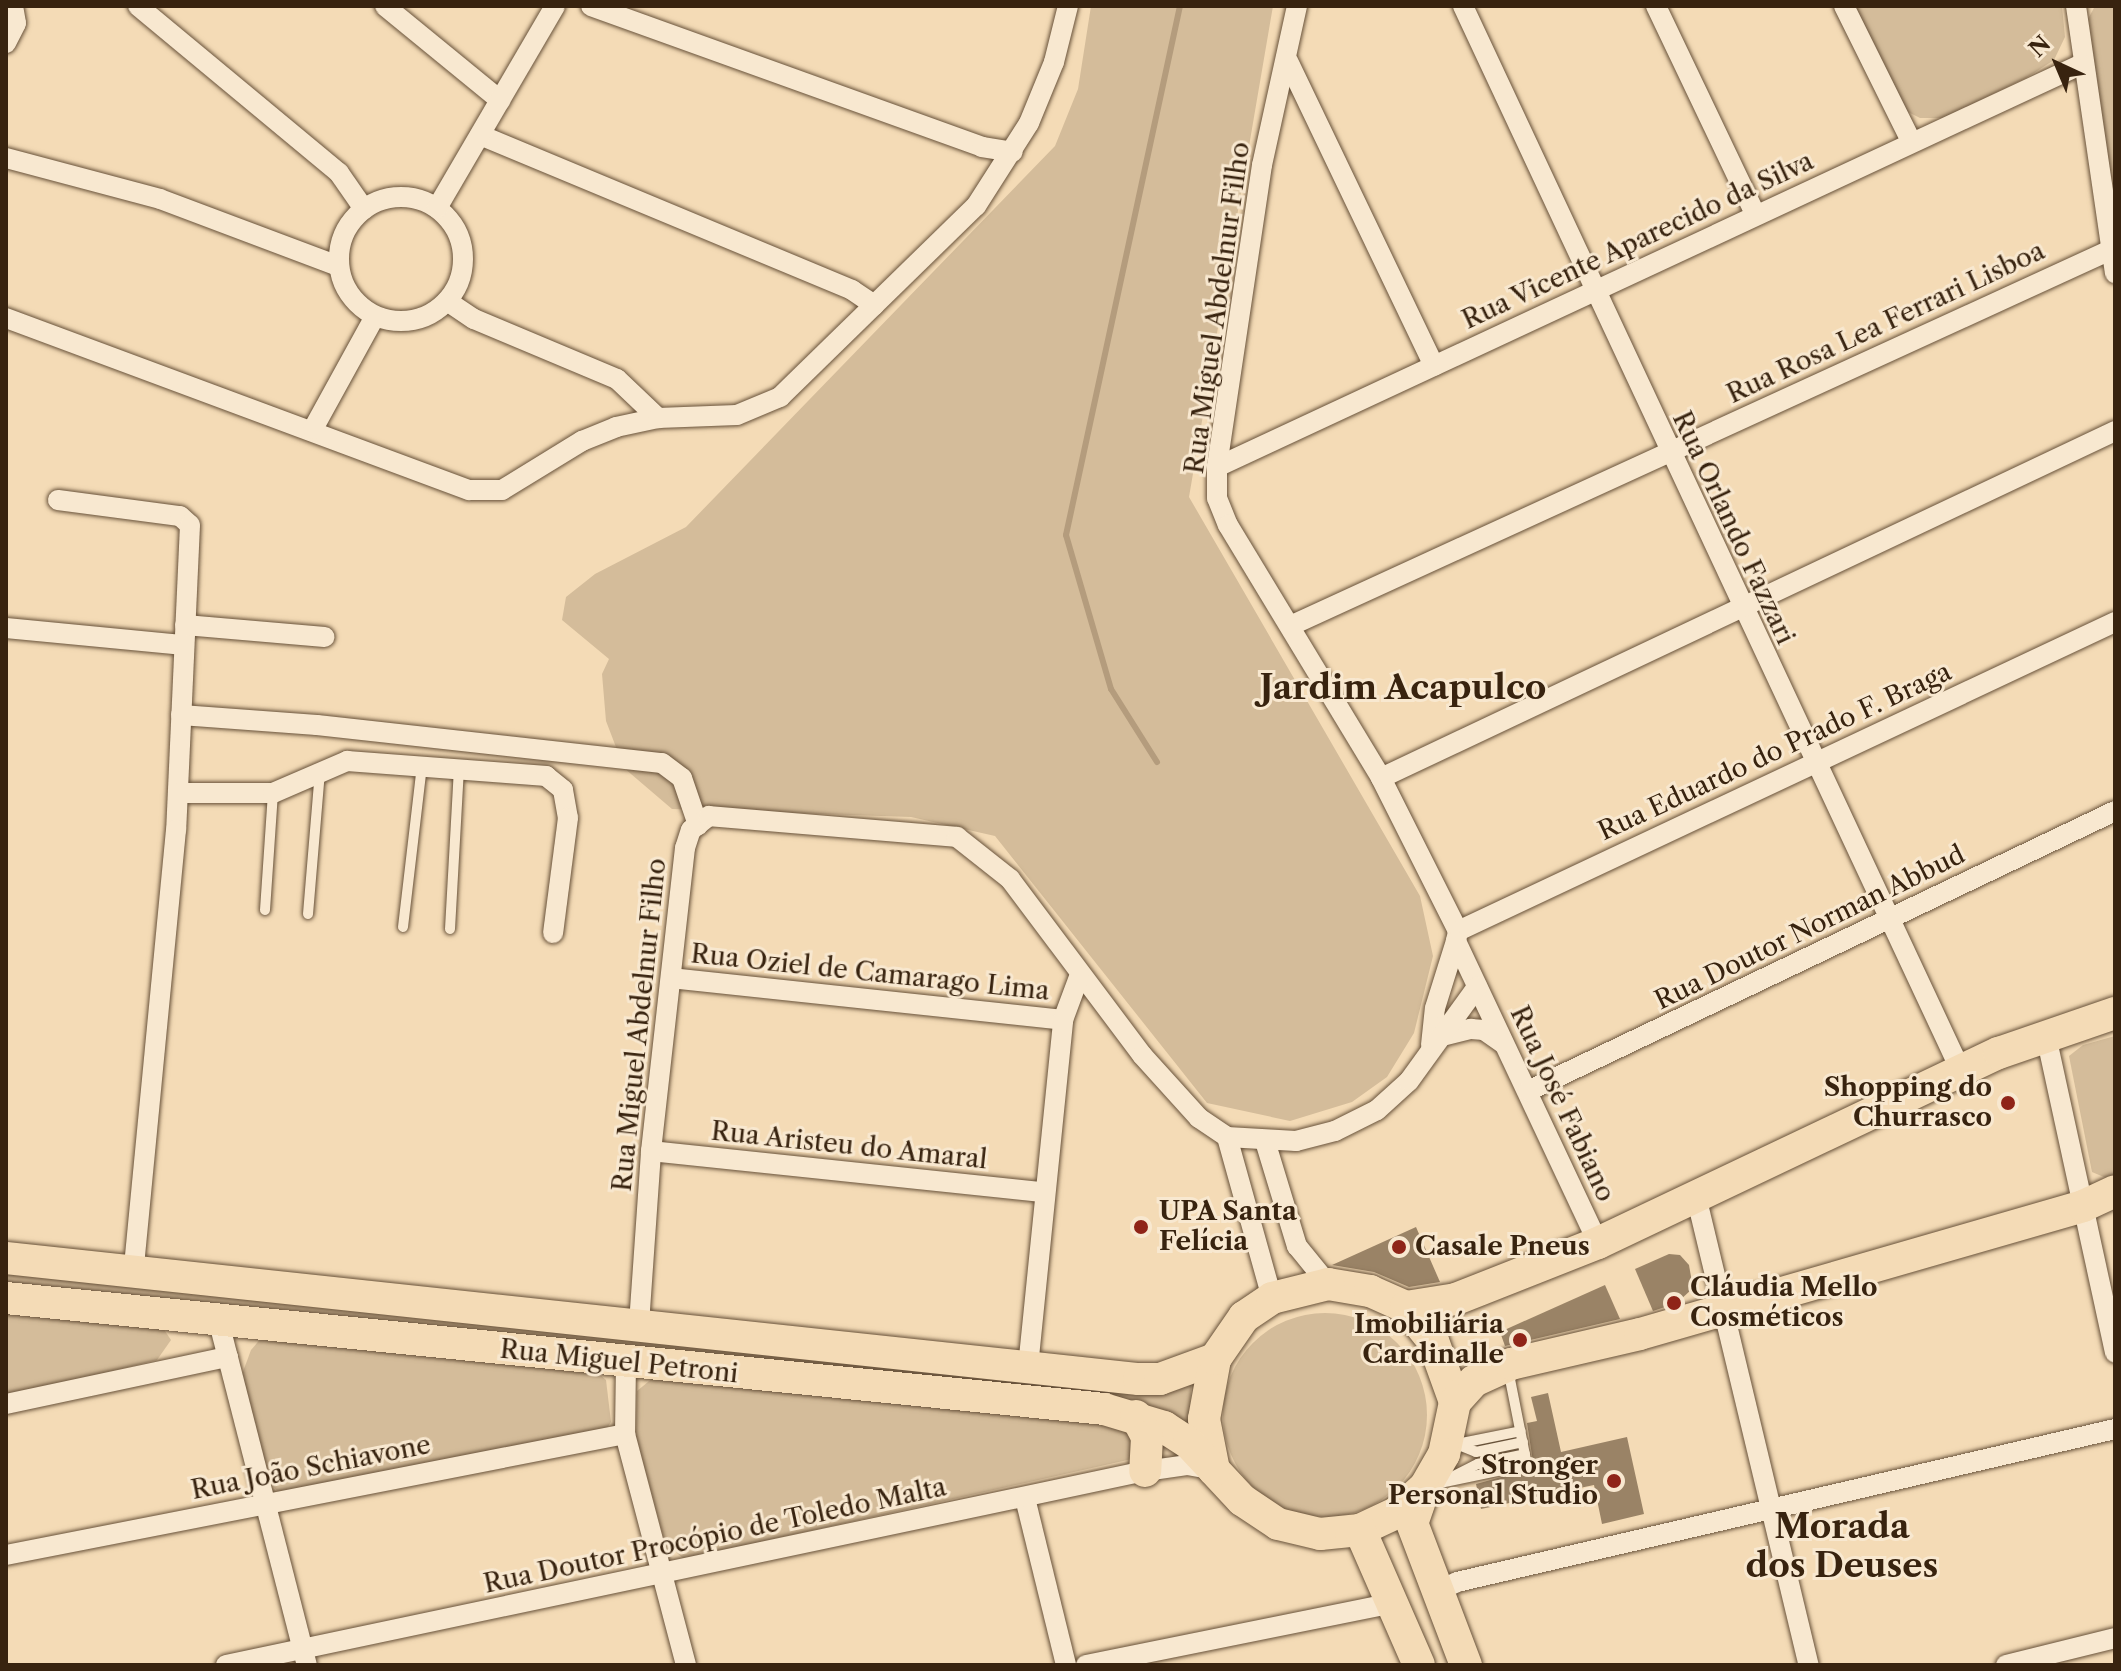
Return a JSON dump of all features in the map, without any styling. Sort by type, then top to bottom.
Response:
[{"type":"main road","points":[[1406,1307],[1456,1299],[1598,1243],[1961,1071],[2046,1036],[2115,1013]]},
{"type":"main road","points":[[1455,1402],[1474,1381],[1508,1366],[1726,1308],[2083,1206],[2115,1191]]},
{"type":"main road","name":"Rua Miguel Petroni","points":[[6,1258],[1160,1379],[1215,1359]]},
{"type":"main road","points":[[1434,1485],[1396,1513],[1360,1530],[1320,1534],[1278,1524],[1242,1500],[1214,1470],[1204,1419],[1215,1359],[1244,1317],[1272,1298],[1328,1284],[1370,1291],[1406,1307],[1433,1341],[1455,1402],[1452,1445],[1434,1485],[1412,1523],[1435,1592],[1466,1665]]},
{"type":"main road","name":"Rua Miguel Petroni","points":[[6,1298],[1136,1416],[1189,1443],[1214,1470]]},
{"type":"main road","points":[[1136,1416],[1147,1437],[1145,1471]]},
{"type":"main road","points":[[1360,1530],[1419,1665]]},
{"type":"street","points":[[6,43],[16,23],[13,6]]},
{"type":"street","points":[[138,6],[339,173],[364,209]]},
{"type":"street","points":[[385,6],[500,100]]},
{"type":"street","points":[[437,208],[555,6]]},
{"type":"street","points":[[591,6],[982,147],[1013,152]]},
{"type":"street","points":[[6,318],[313,429],[469,490],[491,492],[519,482],[599,433],[658,418],[720,418],[767,404],[976,206],[1013,152],[1042,93],[1068,6]]},
{"type":"street","name":"Rua Miguel Abdelnur Filho","points":[[1297,6],[1288,61],[1262,165],[1217,467],[1217,498],[1228,525],[1381,778],[1457,936],[1477,987]]},
{"type":"street","name":"Rua Orlando Fazzari","points":[[1463,6],[1594,296],[1961,1071]]},
{"type":"street","points":[[1656,6],[1755,214]]},
{"type":"street","points":[[1844,6],[1911,141]]},
{"type":"street","points":[[2076,6],[2082,64],[2114,248],[2115,273]]},
{"type":"street","points":[[1288,61],[1434,366]]},
{"type":"street","name":"Rua Vicente Aparecido da Silva","points":[[1217,467],[1594,296],[1755,214],[2082,64]]},
{"type":"street","points":[[480,135],[852,290],[874,305]]},
{"type":"street","points":[[6,158],[160,199],[338,266]]},
{"type":"street","points":[[401,196],[437,208],[455,227],[463,252],[460,278],[447,301],[414,320],[375,316],[354,301],[338,266],[346,228],[364,209],[401,196]]},
{"type":"street","name":"Rua Rosa Lea Ferrari Lisboa","points":[[1290,626],[2114,248]]},
{"type":"street","points":[[447,301],[474,319],[617,379],[658,418]]},
{"type":"street","points":[[313,429],[375,316]]},
{"type":"street","points":[[1381,778],[1740,604],[2115,431]]},
{"type":"street","points":[[58,500],[187,520],[178,793],[133,1273]]},
{"type":"street","name":"Rua Eduardo do Prado F. Braga","points":[[1457,936],[1814,761],[2115,622]]},
{"type":"street","points":[[6,628],[324,637]]},
{"type":"street","points":[[181,715],[317,725],[662,763],[682,778],[698,825],[709,816],[957,837],[1010,879],[1079,977],[1174,1094],[1227,1137],[1265,1141],[1335,1131],[1377,1110],[1409,1081],[1477,987]]},
{"type":"street","points":[[178,793],[273,793],[320,768],[347,761],[546,776],[563,790],[568,818],[553,933]]},
{"type":"street","name":"Rua Doutor Norman Abbud","points":[[1528,1091],[2115,811]]},
{"type":"street","name":"Rua Miguel Abdelnur Filho","points":[[639,1324],[651,1151],[685,848],[698,825]]},
{"type":"street","points":[[1434,1045],[1435,1008],[1457,936]]},
{"type":"street","points":[[1028,1367],[1042,1192],[1063,1020],[1079,977]]},
{"type":"street","name":"Rua Oziel de Camarago Lima","points":[[671,978],[1063,1020]]},
{"type":"street","name":"Rua José Fabiano","points":[[1477,987],[1598,1243]]},
{"type":"street","points":[[1434,1045],[1484,1030],[1505,1045]]},
{"type":"street","points":[[2046,1036],[2115,1353]]},
{"type":"street","points":[[1227,1137],[1272,1298]]},
{"type":"street","points":[[1265,1141],[1297,1246],[1328,1284]]},
{"type":"street","name":"Rua Aristeu do Amaral","points":[[651,1151],[1042,1192]]},
{"type":"street","points":[[1696,1196],[1726,1308],[1809,1665]]},
{"type":"street","points":[[218,1319],[305,1655]]},
{"type":"street","points":[[6,1404],[228,1357]]},
{"type":"street","points":[[626,1363],[625,1434],[686,1665]]},
{"type":"street","points":[[1435,1592],[1457,1582],[1773,1512],[2115,1429]]},
{"type":"street","name":"Rua João Schiavone","points":[[6,1555],[625,1434]]},
{"type":"street","name":"Rua Doutor Procópio de Toledo Malta","points":[[226,1665],[305,1655],[663,1574],[1145,1471],[1187,1465],[1214,1470]]},
{"type":"street","points":[[1025,1498],[1066,1665]]},
{"type":"street","points":[[1086,1665],[1393,1603]]},
{"type":"street","points":[[2006,1665],[2115,1638]]},
{"type":"lane","points":[[403,927],[422,766]]},
{"type":"lane","points":[[308,914],[320,768]]},
{"type":"lane","points":[[450,929],[459,769]]},
{"type":"lane","points":[[265,910],[273,793]]},
{"type":"lane","points":[[1434,1485],[1527,1465],[1508,1366]]},
{"type":"lane","points":[[1452,1445],[1476,1452],[1523,1442]]},
{"type":"shaded area","points":[[1091,6],[1273,6],[1189,497],[1420,896],[1433,956],[1414,1033],[1387,1077],[1352,1102],[1290,1121],[1207,1103],[995,836],[911,817],[672,809],[624,768],[606,721],[602,674],[609,659],[562,620],[566,597],[595,574],[686,527],[1055,146],[1078,89]]},
{"type":"shaded area","points":[[1853,6],[2062,6],[2065,37],[2054,60],[2026,78],[1943,118],[1920,118],[1900,108]]},
{"type":"shaded area","points":[[2095,6],[2115,6],[2115,218],[2088,19]]},
{"type":"shaded area","points":[[2115,1036],[2115,1178],[2111,1180],[2092,1172],[2069,1056],[2083,1045]]},
{"type":"shaded area","points":[[6,1265],[1191,1384],[1190,1423],[1182,1431],[6,1290]]},
{"type":"shaded area","points":[[6,1310],[163,1328],[171,1340],[157,1360],[6,1397]]},
{"type":"shaded area","points":[[1325,1313],[1364,1320],[1397,1343],[1420,1376],[1427,1415],[1420,1454],[1397,1487],[1364,1510],[1325,1517],[1286,1510],[1253,1487],[1230,1454],[1223,1415],[1230,1376],[1253,1343],[1286,1320]]},
{"type":"shaded area","points":[[263,1336],[597,1372],[606,1380],[611,1422],[607,1428],[278,1492],[270,1482],[241,1377],[251,1350]]},
{"type":"shaded area","points":[[654,1377],[1132,1428],[1132,1459],[684,1559],[665,1543],[636,1436],[637,1391]]},
{"type":"building","name":"Casale Pneus","points":[[1416,1227],[1440,1282],[1409,1287],[1374,1272],[1332,1265]]},
{"type":"building","points":[[1669,1254],[1680,1255],[1689,1265],[1693,1288],[1677,1303],[1653,1311],[1635,1269]]},
{"type":"building","points":[[1605,1285],[1620,1319],[1505,1346],[1500,1332]]},
{"type":"building","points":[[1548,1393],[1561,1452],[1627,1437],[1644,1514],[1602,1524],[1594,1485],[1481,1509],[1476,1484],[1534,1468],[1527,1423],[1537,1421],[1531,1397]]},
{"type":"waterway","points":[[1157,762],[1111,689],[1066,535],[1180,6]]},
{"type":"place","name":"Shopping do Churrasco","points":[[2008,1103]]},
{"type":"place","name":"UPA Santa Felícia","points":[[1141,1227]]},
{"type":"place","name":"Casale Pneus","points":[[1399,1247]]},
{"type":"place","name":"Cláudia Mello Cosméticos","points":[[1674,1303]]},
{"type":"place","name":"Imobiliária Cardinalle","points":[[1520,1340]]},
{"type":"place","name":"Stronger Personal Studio","points":[[1614,1481]]},
{"type":"district","name":"Jardim Acapulco","points":[[1403,688]]},
{"type":"district","name":"Morada dos Deuses","points":[[1842,1546]]}]
